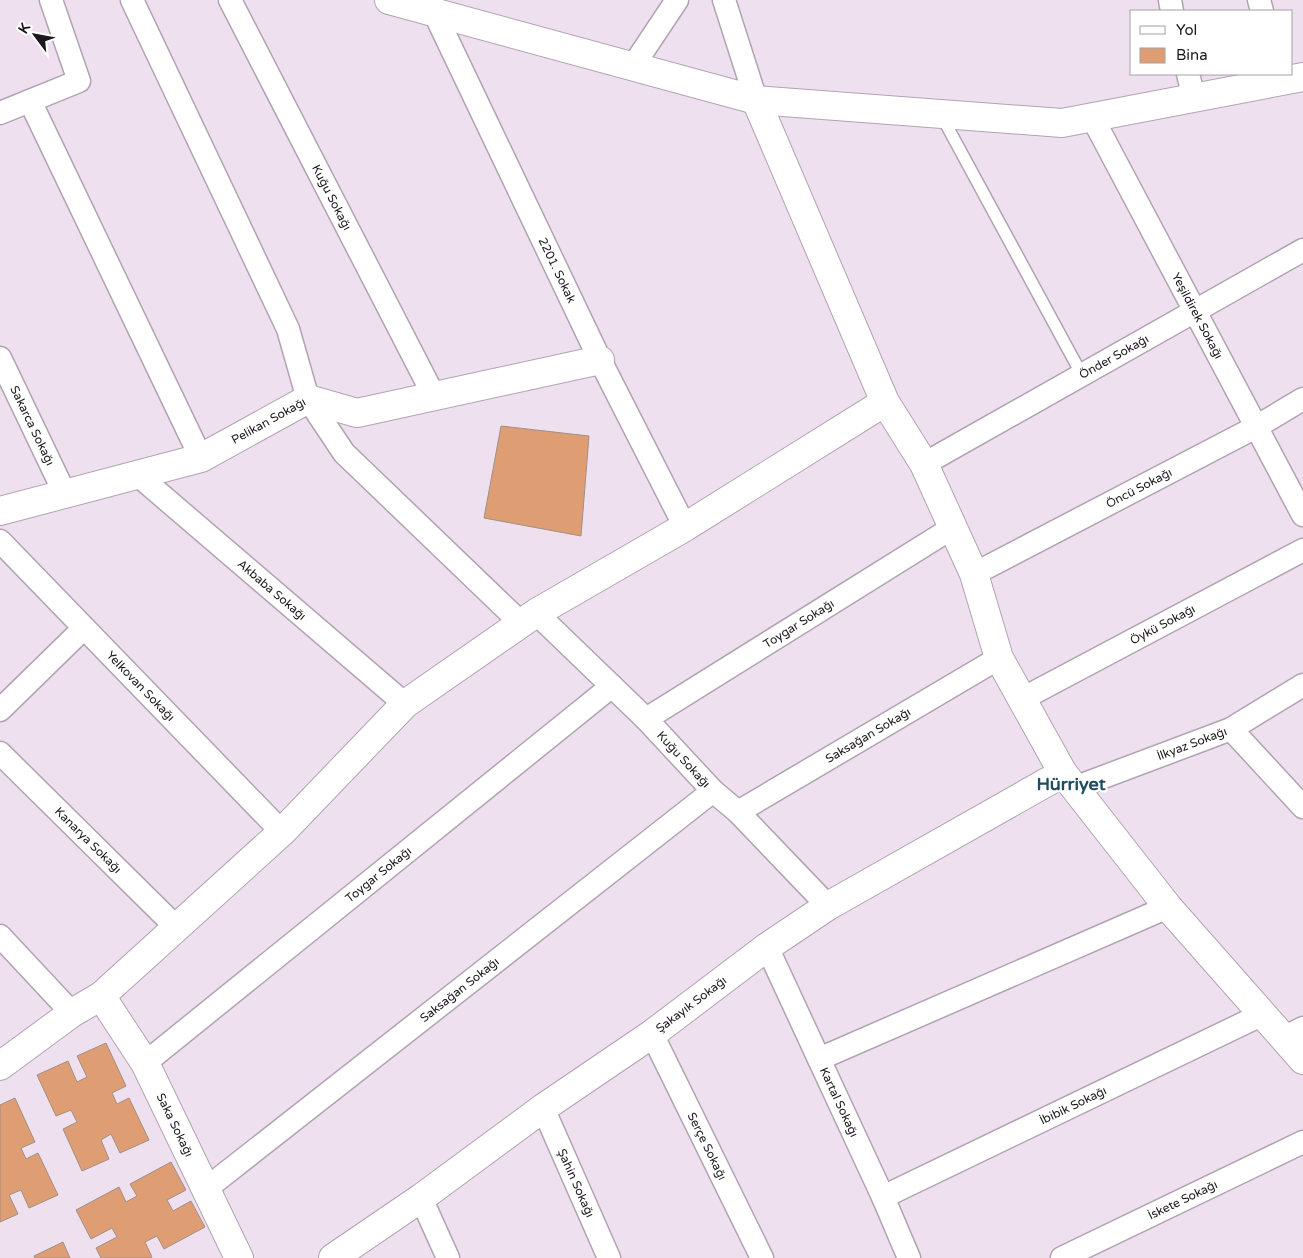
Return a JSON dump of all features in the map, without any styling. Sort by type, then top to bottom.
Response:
[{"type":"street","points":[[0,113],[79,82],[51,0]]},
{"type":"street","name":"Kuğu Sokağı","points":[[132,0],[288,329],[308,399],[344,453],[529,618],[612,686],[646,719],[713,791],[738,812],[828,906]]},
{"type":"street","name":"Kuğu Sokağı","points":[[230,0],[434,396]]},
{"type":"street","points":[[633,66],[677,0]]},
{"type":"street","points":[[724,0],[756,100],[885,402],[924,464],[974,574],[999,658],[1069,781],[1168,908],[1263,1014],[1293,1033],[1303,1060]]},
{"type":"street","points":[[396,1],[756,100],[1062,123],[1092,117],[1191,86],[1288,77]]},
{"type":"street","name":"2201. Sokak","points":[[434,12],[600,360],[685,526]]},
{"type":"street","points":[[30,101],[201,458]]},
{"type":"street","name":"Yeşildirek Sokağı","points":[[1092,117],[1303,515]]},
{"type":"street","name":"Önder Sokağı","points":[[924,464],[1303,250]]},
{"type":"street","name":"Sakarca Sokağı","points":[[0,358],[65,494]]},
{"type":"street","name":"Pelikan Sokağı","points":[[0,511],[139,476],[201,458],[308,399],[357,413],[600,360]]},
{"type":"street","name":"Öncü Sokağı","points":[[974,574],[1256,427],[1303,399]]},
{"type":"street","points":[[0,1066],[72,1014],[101,996],[282,832],[405,704],[529,618],[685,526],[885,402]]},
{"type":"street","name":"Akbaba Sokağı","points":[[139,476],[405,704]]},
{"type":"street","name":"Toygar Sokağı","points":[[646,719],[952,528]]},
{"type":"street","name":"Yelkovan Sokağı","points":[[0,541],[282,832]]},
{"type":"street","name":"Öykü Sokağı","points":[[1022,699],[1303,550]]},
{"type":"street","points":[[0,710],[84,628]]},
{"type":"street","name":"Saksağan Sokağı","points":[[738,812],[999,658]]},
{"type":"street","name":"İlkyaz Sokağı","points":[[1069,781],[1230,729],[1303,685]]},
{"type":"street","name":"Toygar Sokağı","points":[[144,1063],[612,686]]},
{"type":"street","points":[[1230,729],[1303,807]]},
{"type":"street","name":"Kanarya Sokağı","points":[[0,752],[176,927]]},
{"type":"street","name":"Şakayık Sokağı","points":[[333,1258],[421,1198],[543,1108],[652,1034],[768,947],[828,906],[1069,781]]},
{"type":"street","name":"Saksağan Sokağı","points":[[207,1188],[713,791]]},
{"type":"street","points":[[819,1059],[1168,908]]},
{"type":"street","points":[[0,936],[72,1014]]},
{"type":"street","name":"Kartal Sokağı","points":[[768,947],[883,1197],[908,1258]]},
{"type":"street","name":"Saka Sokağı","points":[[101,996],[144,1063],[207,1188],[239,1258]]},
{"type":"street","name":"İbibik Sokağı","points":[[883,1197],[1263,1014]]},
{"type":"street","name":"Serçe Sokağı","points":[[652,1034],[762,1258]]},
{"type":"street","name":"Şahin Sokağı","points":[[543,1108],[609,1258]]},
{"type":"street","name":"İskete Sokağı","points":[[1062,1258],[1303,1142]]},
{"type":"street","points":[[421,1198],[448,1258]]},
{"type":"lane","points":[[940,114],[1082,375]]},
{"type":"building","points":[[501,426],[589,436],[581,536],[484,518]]},
{"type":"building","points":[[106,1043],[126,1086],[112,1093],[117,1104],[129,1098],[149,1140],[120,1153],[111,1134],[101,1140],[109,1159],[82,1171],[63,1129],[77,1122],[71,1110],[56,1116],[37,1075],[68,1061],[77,1082],[87,1077],[77,1056]]},
{"type":"building","points":[[15,1098],[35,1142],[21,1148],[26,1159],[38,1153],[58,1195],[29,1208],[21,1190],[9,1195],[18,1214],[0,1222],[0,1105]]},
{"type":"building","points":[[171,1162],[186,1190],[167,1200],[173,1211],[191,1201],[205,1227],[164,1249],[157,1236],[145,1242],[152,1257],[150,1258],[101,1258],[96,1248],[117,1237],[112,1228],[91,1239],[76,1210],[119,1187],[126,1202],[137,1196],[130,1184]]},
{"type":"building","points":[[63,1242],[70,1258],[35,1258],[34,1256]]},
{"type":"district","name":"Hürriyet","points":[[1071,784]]}]
